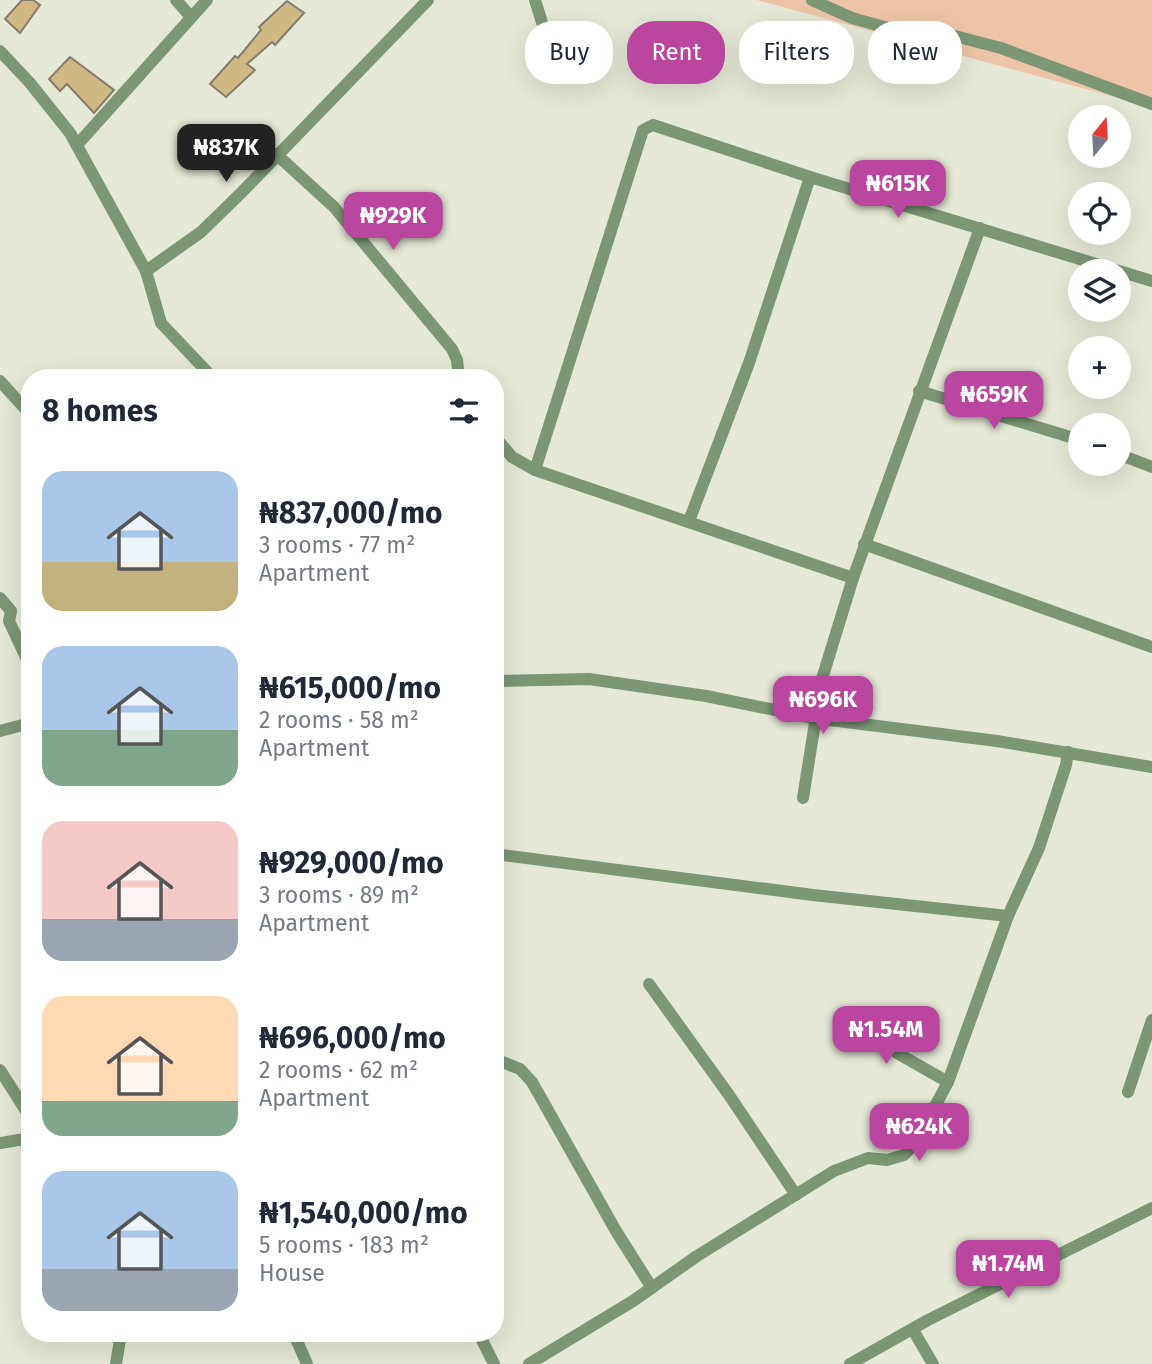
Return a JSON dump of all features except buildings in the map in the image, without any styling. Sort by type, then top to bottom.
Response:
[{"type":"street","points":[[176,0],[191,17]]},
{"type":"street","points":[[77,145],[207,0]]},
{"type":"street","points":[[146,271],[201,232],[428,0]]},
{"type":"street","points":[[535,0],[541,21]]},
{"type":"street","points":[[812,0],[852,18],[906,33],[956,36],[1001,48],[1152,104]]},
{"type":"street","points":[[0,51],[30,83],[77,145],[146,271],[161,323],[204,369]]},
{"type":"street","points":[[535,470],[643,130],[653,125],[810,177],[1152,281]]},
{"type":"street","points":[[276,155],[334,207],[452,349],[458,369]]},
{"type":"street","points":[[689,521],[749,363],[810,177]]},
{"type":"street","points":[[803,798],[822,679],[853,578],[979,228]]},
{"type":"street","points":[[0,381],[21,404]]},
{"type":"street","points":[[919,391],[1068,436]]},
{"type":"street","points":[[504,448],[512,457],[535,470],[853,578]]},
{"type":"street","points":[[1131,459],[1152,467]]},
{"type":"street","points":[[864,544],[1152,647]]},
{"type":"street","points":[[0,597],[11,611],[9,621],[21,647]]},
{"type":"street","points":[[504,681],[589,679],[706,696],[814,718],[1068,752],[1152,767]]},
{"type":"street","points":[[0,731],[21,725]]},
{"type":"street","points":[[528,1364],[834,1171],[858,1160],[887,1160],[904,1155],[916,1142],[948,1082],[1008,916],[1039,848],[1068,752]]},
{"type":"street","points":[[504,855],[813,895],[1008,916]]},
{"type":"street","points":[[649,984],[729,1095],[796,1195]]},
{"type":"street","points":[[850,1013],[897,1053],[948,1082]]},
{"type":"street","points":[[1128,1092],[1152,1020]]},
{"type":"street","points":[[504,1063],[520,1069],[532,1082],[616,1231],[652,1288]]},
{"type":"street","points":[[0,1070],[21,1103]]},
{"type":"street","points":[[0,1143],[21,1140]]},
{"type":"street","points":[[850,1364],[1152,1208]]},
{"type":"street","points":[[913,1330],[933,1364]]},
{"type":"street","points":[[116,1364],[120,1342]]},
{"type":"street","points":[[297,1342],[307,1364]]},
{"type":"street","points":[[483,1342],[494,1364]]},
{"type":"shaded area","points":[[757,0],[1152,0],[1152,107],[962,56],[962,21],[868,21],[868,30],[854,26],[854,21],[835,21]]}]
